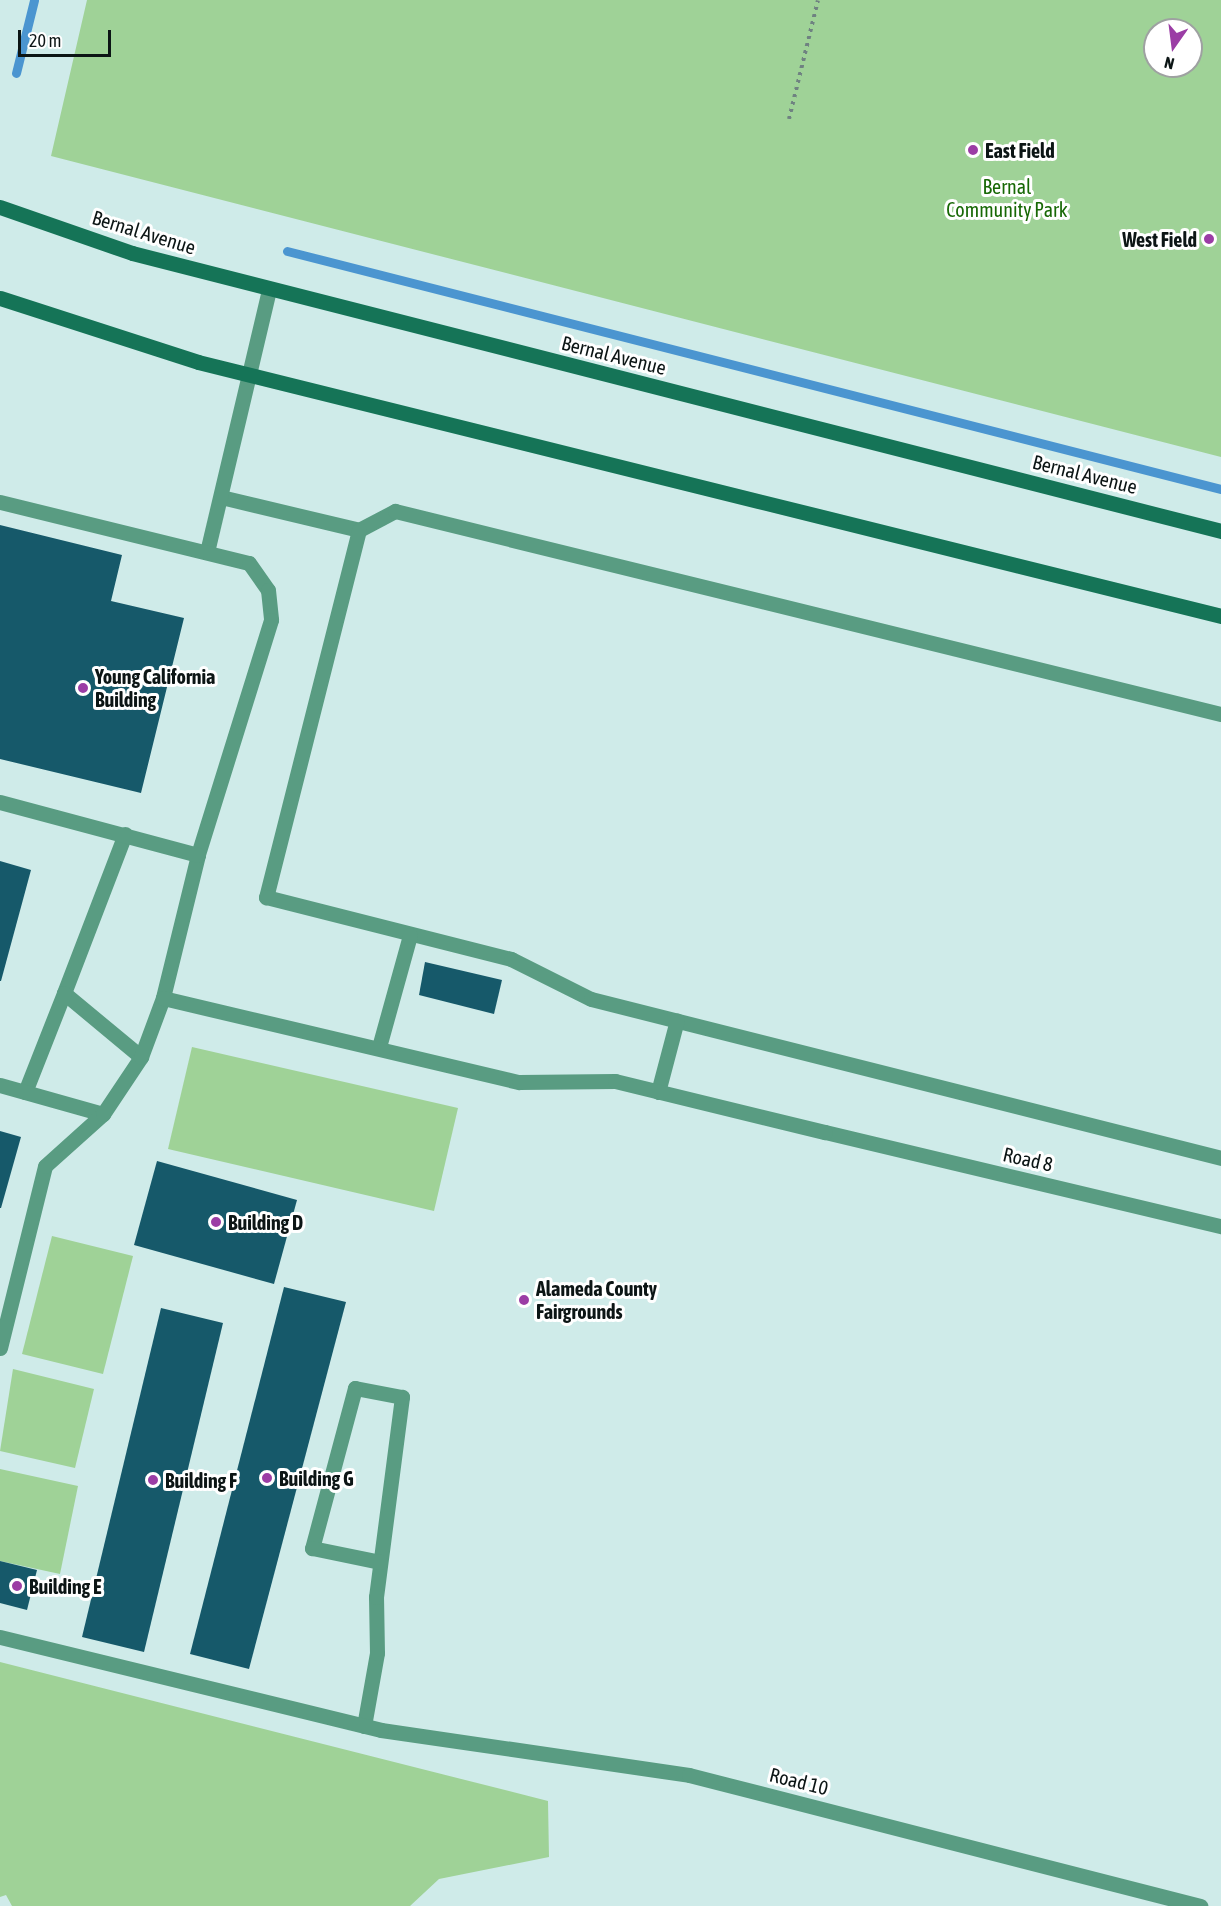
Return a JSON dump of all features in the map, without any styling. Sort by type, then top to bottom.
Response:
[{"type":"main road","name":"Bernal Avenue","points":[[0,207],[132,253],[1221,531]]},
{"type":"main road","points":[[0,298],[54,319],[250,375],[1221,616]]},
{"type":"street","points":[[207,552],[269,289]]},
{"type":"street","points":[[221,497],[359,530],[395,511],[1221,714]]},
{"type":"street","points":[[0,502],[249,563],[268,590],[271,620],[198,855],[163,998],[141,1057],[103,1114],[45,1166],[0,1348]]},
{"type":"street","points":[[359,530],[266,897],[511,959],[591,999],[1221,1158]]},
{"type":"street","points":[[0,802],[198,855]]},
{"type":"street","points":[[25,1092],[125,834]]},
{"type":"street","points":[[379,1047],[410,935]]},
{"type":"street","points":[[64,993],[141,1057]]},
{"type":"street","name":"Road 8","points":[[163,998],[379,1047],[519,1082],[615,1081],[1221,1226]]},
{"type":"street","points":[[658,1092],[677,1020]]},
{"type":"street","points":[[0,1085],[103,1114]]},
{"type":"street","points":[[364,1726],[377,1653],[380,1562],[402,1396],[355,1389],[312,1548],[380,1562]]},
{"type":"street","name":"Road 10","points":[[0,1637],[381,1730],[689,1774],[1200,1906]]},
{"type":"path","points":[[789,119],[819,0]]},
{"type":"green space","name":"Bernal Community Park","points":[[87,0],[1221,0],[1221,457],[51,156]]},
{"type":"green space","points":[[192,1047],[458,1108],[434,1211],[168,1149]]},
{"type":"green space","points":[[52,1236],[133,1256],[103,1374],[22,1354]]},
{"type":"green space","points":[[13,1369],[94,1389],[75,1468],[0,1451]]},
{"type":"green space","points":[[0,1469],[78,1486],[60,1574],[0,1561]]},
{"type":"green space","points":[[0,1662],[548,1801],[549,1857],[439,1879],[410,1906],[12,1906],[6,1895],[0,1897]]},
{"type":"building","name":"Young California Building","points":[[0,525],[122,555],[111,601],[184,618],[141,793],[0,759]]},
{"type":"building","points":[[0,861],[31,870],[1,981],[0,981]]},
{"type":"building","points":[[425,962],[502,980],[494,1014],[419,995]]},
{"type":"building","points":[[0,1131],[21,1137],[1,1208],[0,1208]]},
{"type":"building","name":"Building D","points":[[157,1161],[297,1200],[274,1284],[134,1245]]},
{"type":"building","name":"Building G","points":[[284,1287],[346,1302],[249,1669],[190,1654]]},
{"type":"building","name":"Building F","points":[[161,1308],[223,1323],[144,1652],[82,1637]]},
{"type":"building","name":"Building E","points":[[0,1561],[37,1570],[27,1610],[0,1603]]},
{"type":"waterway","points":[[16,73],[34,0]]},
{"type":"waterway","points":[[287,251],[1221,489]]},
{"type":"place","name":"East Field","points":[[973,150]]},
{"type":"place","name":"West Field","points":[[1209,239]]},
{"type":"place","name":"Young California Building","points":[[83,688]]},
{"type":"place","name":"Building D","points":[[216,1222]]},
{"type":"place","name":"Alameda County Fairgrounds","points":[[524,1300]]},
{"type":"place","name":"Building G","points":[[267,1478]]},
{"type":"place","name":"Building F","points":[[153,1480]]},
{"type":"place","name":"Building E","points":[[17,1586]]}]
